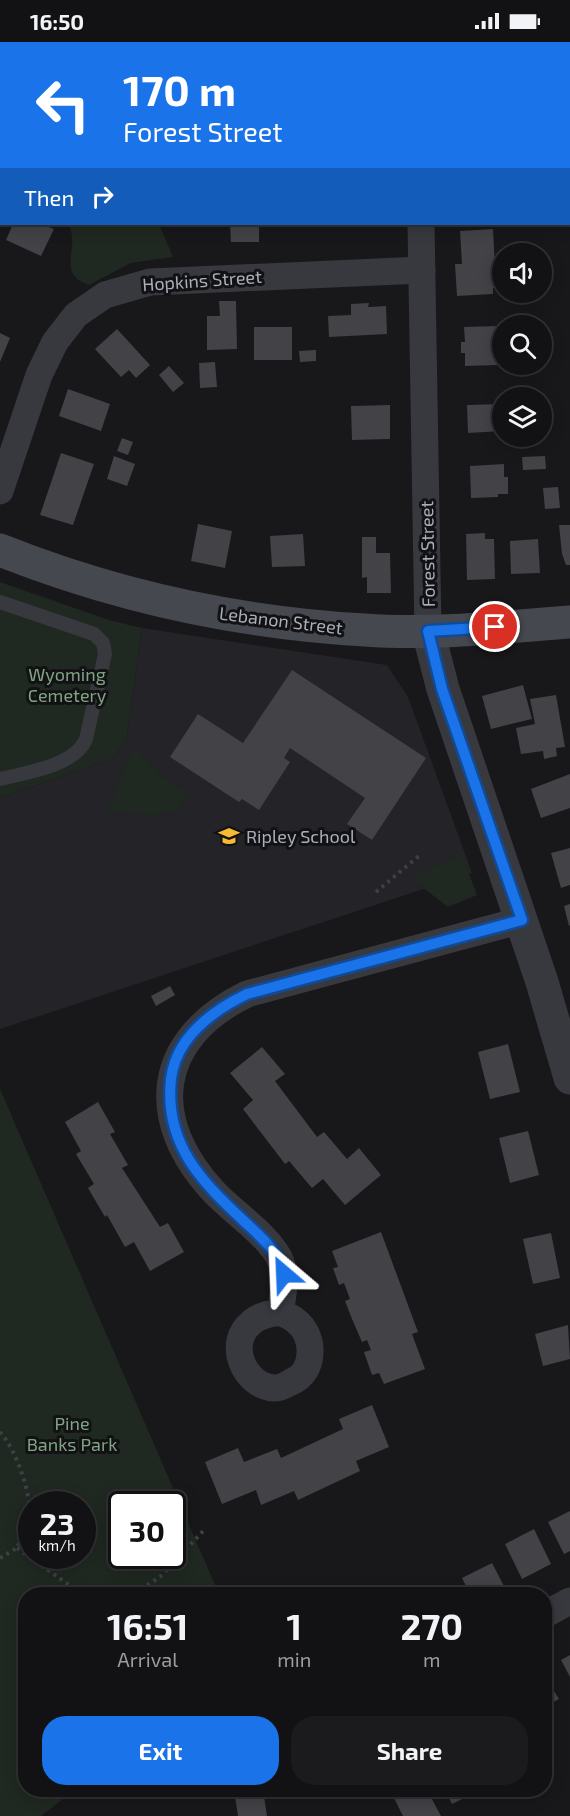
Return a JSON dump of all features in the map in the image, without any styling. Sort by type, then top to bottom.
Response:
[{"type":"main road","name":"Lebanon Street","points":[[0,550],[114,588],[204,610],[365,630],[428,631],[570,622]]},
{"type":"street","name":"Forest Street","points":[[421,225],[428,631],[442,689],[566,1043],[570,1078]]},
{"type":"street","name":"Hopkins Street","points":[[0,491],[39,375],[55,342],[76,315],[105,295],[150,282],[422,270]]},
{"type":"street","points":[[280,1312],[284,1291],[280,1260],[268,1244],[197,1173],[185,1156],[176,1136],[170,1093],[172,1072],[185,1043],[201,1023],[222,1006],[247,994],[522,920]]},
{"type":"street","points":[[552,1611],[570,1601]]},
{"type":"lane","points":[[0,602],[89,632],[100,639],[105,649],[105,662],[85,742],[75,753],[57,762],[0,779]]},
{"type":"path","points":[[376,892],[420,855]]},
{"type":"path","points":[[0,1432],[20,1467],[27,1499],[29,1523],[17,1548],[0,1557]]},
{"type":"path","points":[[145,1587],[161,1576],[205,1529]]},
{"type":"path","points":[[17,1548],[71,1587]]},
{"type":"shaded area","name":"Ripley School","points":[[142,628],[387,665],[408,697],[472,873],[0,1029],[0,798],[114,758],[127,736]]},
{"type":"green space","points":[[68,225],[159,225],[173,257],[131,263],[89,285],[73,274],[71,233]]},
{"type":"green space","name":"Wyoming Cemetery","points":[[0,582],[109,620],[142,628],[127,736],[114,758],[0,798]]},
{"type":"green space","points":[[133,747],[162,777],[188,793],[175,811],[156,815],[107,812]]},
{"type":"green space","points":[[462,855],[477,895],[448,907],[409,877]]},
{"type":"green space","name":"Pine Banks Park","points":[[0,1089],[174,1491],[108,1491],[108,1569],[186,1569],[186,1518],[216,1587],[18,1587],[18,1797],[66,1797],[41,1816],[0,1816]]},
{"type":"building","points":[[13,225],[44,225],[54,229],[41,256],[6,240]]},
{"type":"building","points":[[230,225],[259,225],[259,242],[231,242]]},
{"type":"building","points":[[493,229],[492,294],[457,296],[455,264],[462,264],[460,231]]},
{"type":"building","points":[[219,301],[236,301],[237,349],[207,350],[207,316],[220,316]]},
{"type":"building","points":[[369,303],[368,307],[386,306],[387,334],[329,337],[328,316],[351,315],[351,304]]},
{"type":"building","points":[[492,326],[492,365],[465,366],[465,353],[461,353],[461,342],[465,342],[464,327]]},
{"type":"building","points":[[254,327],[292,327],[292,360],[254,360]]},
{"type":"building","points":[[117,329],[150,365],[136,378],[129,370],[121,377],[95,349]]},
{"type":"building","points":[[0,333],[10,338],[0,362]]},
{"type":"building","points":[[316,350],[316,361],[300,362],[299,351]]},
{"type":"building","points":[[215,362],[217,387],[200,388],[199,363]]},
{"type":"building","points":[[169,366],[184,383],[173,392],[159,375]]},
{"type":"building","points":[[68,389],[110,404],[101,431],[59,416]]},
{"type":"building","points":[[492,404],[492,432],[468,433],[467,405]]},
{"type":"building","points":[[390,405],[390,439],[352,440],[351,406]]},
{"type":"building","points":[[122,438],[133,442],[128,455],[117,451]]},
{"type":"building","points":[[61,453],[94,464],[73,525],[40,515]]},
{"type":"building","points":[[114,456],[135,464],[127,486],[107,479]]},
{"type":"building","points":[[545,456],[546,469],[523,470],[522,457]]},
{"type":"building","points":[[504,464],[504,477],[508,477],[508,494],[498,494],[498,497],[471,498],[470,466]]},
{"type":"building","points":[[558,487],[560,508],[545,509],[543,488]]},
{"type":"building","points":[[198,524],[232,531],[225,568],[191,561]]},
{"type":"building","points":[[559,525],[570,525],[570,565],[566,565],[562,554]]},
{"type":"building","points":[[485,533],[485,539],[494,539],[495,579],[467,580],[466,534]]},
{"type":"building","points":[[303,534],[305,566],[272,567],[270,536]]},
{"type":"building","points":[[362,537],[376,537],[376,553],[390,553],[391,593],[367,593],[367,577],[362,578]]},
{"type":"building","points":[[538,539],[540,573],[511,574],[510,541]]},
{"type":"building","points":[[292,670],[426,758],[372,840],[347,824],[365,798],[290,748],[284,758],[290,762],[259,810],[242,799],[239,802],[170,757],[198,714],[243,743]]},
{"type":"building","points":[[523,685],[532,719],[491,729],[482,696]]},
{"type":"building","points":[[556,695],[565,747],[556,748],[557,756],[544,759],[543,751],[521,754],[516,728],[535,724],[530,699]]},
{"type":"building","points":[[570,774],[570,808],[541,818],[531,789]]},
{"type":"building","points":[[570,848],[570,885],[561,888],[551,853]]},
{"type":"building","points":[[570,904],[570,925],[569,926],[564,906]]},
{"type":"building","points":[[170,986],[175,995],[156,1006],[151,996]]},
{"type":"building","points":[[508,1044],[520,1092],[490,1099],[478,1052]]},
{"type":"building","points":[[262,1047],[285,1074],[275,1081],[317,1137],[324,1132],[347,1159],[359,1148],[381,1175],[345,1205],[323,1179],[312,1188],[289,1161],[285,1164],[243,1109],[253,1100],[230,1073]]},
{"type":"building","points":[[98,1102],[115,1132],[110,1134],[128,1165],[122,1168],[160,1227],[168,1223],[184,1252],[150,1271],[134,1242],[125,1247],[88,1188],[94,1184],[76,1154],[81,1151],[65,1122]]},
{"type":"building","points":[[528,1131],[539,1175],[510,1183],[499,1138]]},
{"type":"building","points":[[381,1232],[418,1332],[412,1334],[425,1369],[384,1384],[379,1373],[372,1375],[364,1352],[371,1350],[367,1340],[362,1342],[352,1319],[345,1301],[350,1299],[344,1283],[339,1285],[333,1268],[338,1267],[332,1251]]},
{"type":"building","points":[[551,1233],[560,1278],[533,1284],[523,1239]]},
{"type":"building","points":[[568,1325],[570,1359],[543,1366],[535,1334]]},
{"type":"building","points":[[372,1405],[389,1447],[356,1461],[360,1471],[298,1500],[294,1491],[261,1505],[256,1490],[222,1504],[205,1462],[238,1448],[244,1462],[277,1449],[281,1458],[343,1429],[339,1419]]},
{"type":"building","points":[[570,1511],[570,1551],[564,1554],[548,1522]]},
{"type":"building","points":[[534,1529],[551,1564],[522,1579],[505,1544]]},
{"type":"building","points":[[492,1563],[504,1587],[466,1587],[462,1578]]},
{"type":"building","points":[[570,1655],[570,1677],[561,1660]]},
{"type":"building","points":[[552,1688],[559,1699],[552,1703]]},
{"type":"building","points":[[235,1797],[264,1797],[267,1816],[238,1816]]},
{"type":"building","points":[[394,1797],[431,1797],[441,1816],[403,1816]]},
{"type":"building","points":[[448,1797],[466,1797],[452,1804]]},
{"type":"place","name":"Ripley School","points":[[229,836]]},
{"type":"route","points":[[284,1274],[280,1260],[268,1244],[215,1193],[185,1156],[176,1136],[171,1115],[172,1072],[185,1043],[201,1023],[222,1006],[247,994],[522,920],[442,689],[428,631],[495,627]]}]
